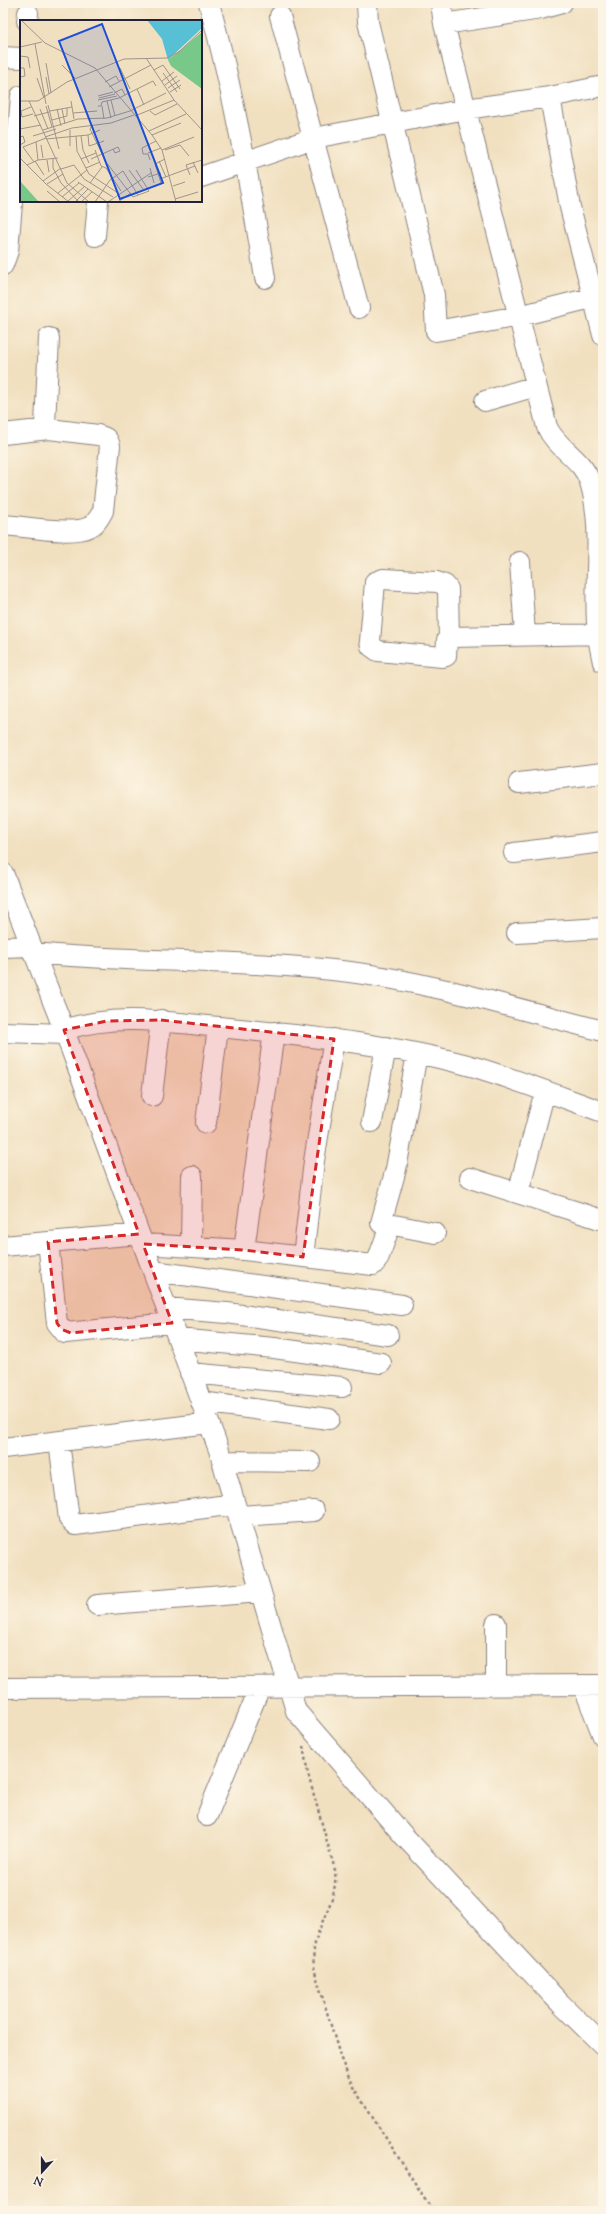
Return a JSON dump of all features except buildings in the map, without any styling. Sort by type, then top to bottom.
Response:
[{"type":"street","points":[[209,3],[220,42],[247,162],[265,278]]},
{"type":"street","points":[[367,3],[368,22],[434,295],[436,331],[518,316],[598,297]]},
{"type":"street","points":[[441,3],[444,24],[549,432],[578,464],[590,481],[600,519],[600,634],[603,662]]},
{"type":"street","points":[[444,24],[541,9],[562,3]]},
{"type":"street","points":[[280,16],[314,138],[358,308]]},
{"type":"street","points":[[3,57],[20,58]]},
{"type":"street","points":[[202,177],[314,138],[466,109],[602,89]]},
{"type":"street","points":[[550,97],[570,207],[598,297],[603,335]]},
{"type":"street","points":[[3,265],[8,251],[14,131],[20,101]]},
{"type":"street","points":[[95,236],[98,202]]},
{"type":"street","points":[[49,338],[44,422],[49,429]]},
{"type":"street","points":[[485,401],[536,386]]},
{"type":"street","points":[[3,434],[49,429],[98,435],[105,437],[109,441],[110,446],[103,511],[98,520],[89,528],[73,531],[3,525]]},
{"type":"street","points":[[520,562],[525,634]]},
{"type":"street","points":[[383,579],[437,582],[445,585],[448,589],[449,638],[447,653],[442,658],[374,649],[370,642],[374,582],[383,579]]},
{"type":"street","points":[[449,638],[525,634],[600,634]]},
{"type":"street","points":[[519,783],[603,773]]},
{"type":"street","points":[[514,853],[603,842]]},
{"type":"street","points":[[3,873],[7,896],[34,955],[64,1032],[209,1423],[238,1510],[296,1711],[361,1788],[554,1997],[603,2045]]},
{"type":"street","points":[[517,933],[603,928]]},
{"type":"street","points":[[3,948],[34,955],[310,968],[351,972],[417,984],[599,1028]]},
{"type":"street","points":[[152,1096],[161,1020]]},
{"type":"street","points":[[3,1032],[64,1032],[107,1021],[161,1020],[334,1039],[386,1047],[477,1068],[603,1112]]},
{"type":"street","points":[[206,1123],[218,1027]]},
{"type":"street","points":[[244,1250],[274,1032]]},
{"type":"street","points":[[303,1257],[314,1161],[334,1039]]},
{"type":"street","points":[[372,1122],[386,1047]]},
{"type":"street","points":[[381,1223],[396,1169],[416,1054]]},
{"type":"street","points":[[518,1193],[545,1091]]},
{"type":"street","points":[[191,1246],[192,1176]]},
{"type":"street","points":[[470,1178],[603,1220]]},
{"type":"street","points":[[3,1246],[48,1242],[141,1239],[191,1246],[244,1250],[372,1265],[378,1259],[390,1226],[394,1225],[435,1233]]},
{"type":"street","points":[[48,1242],[57,1323],[65,1333],[172,1323],[227,1313],[388,1335]]},
{"type":"street","points":[[153,1272],[402,1305]]},
{"type":"street","points":[[172,1323],[274,1348],[381,1363]]},
{"type":"street","points":[[190,1373],[342,1387]]},
{"type":"street","points":[[201,1402],[329,1419]]},
{"type":"street","points":[[3,1448],[209,1423]]},
{"type":"street","points":[[59,1442],[69,1519],[76,1525],[238,1510],[314,1511]]},
{"type":"street","points":[[222,1461],[310,1462]]},
{"type":"street","points":[[97,1605],[261,1592]]},
{"type":"street","points":[[496,1624],[496,1685]]},
{"type":"street","points":[[583,1685],[603,1736]]},
{"type":"street","points":[[3,1688],[260,1688],[603,1685]]},
{"type":"street","points":[[207,1816],[260,1688]]},
{"type":"path","points":[[301,1739],[308,1774],[335,1870],[336,1883],[333,1898],[313,1946],[315,1972],[340,2059],[353,2087],[433,2211]]},
{"type":"highlighted area","points":[[161,1020],[334,1039],[303,1257],[244,1250],[143,1244],[172,1323],[71,1333],[61,1329],[57,1323],[48,1242],[139,1234],[64,1030],[107,1021]]}]
